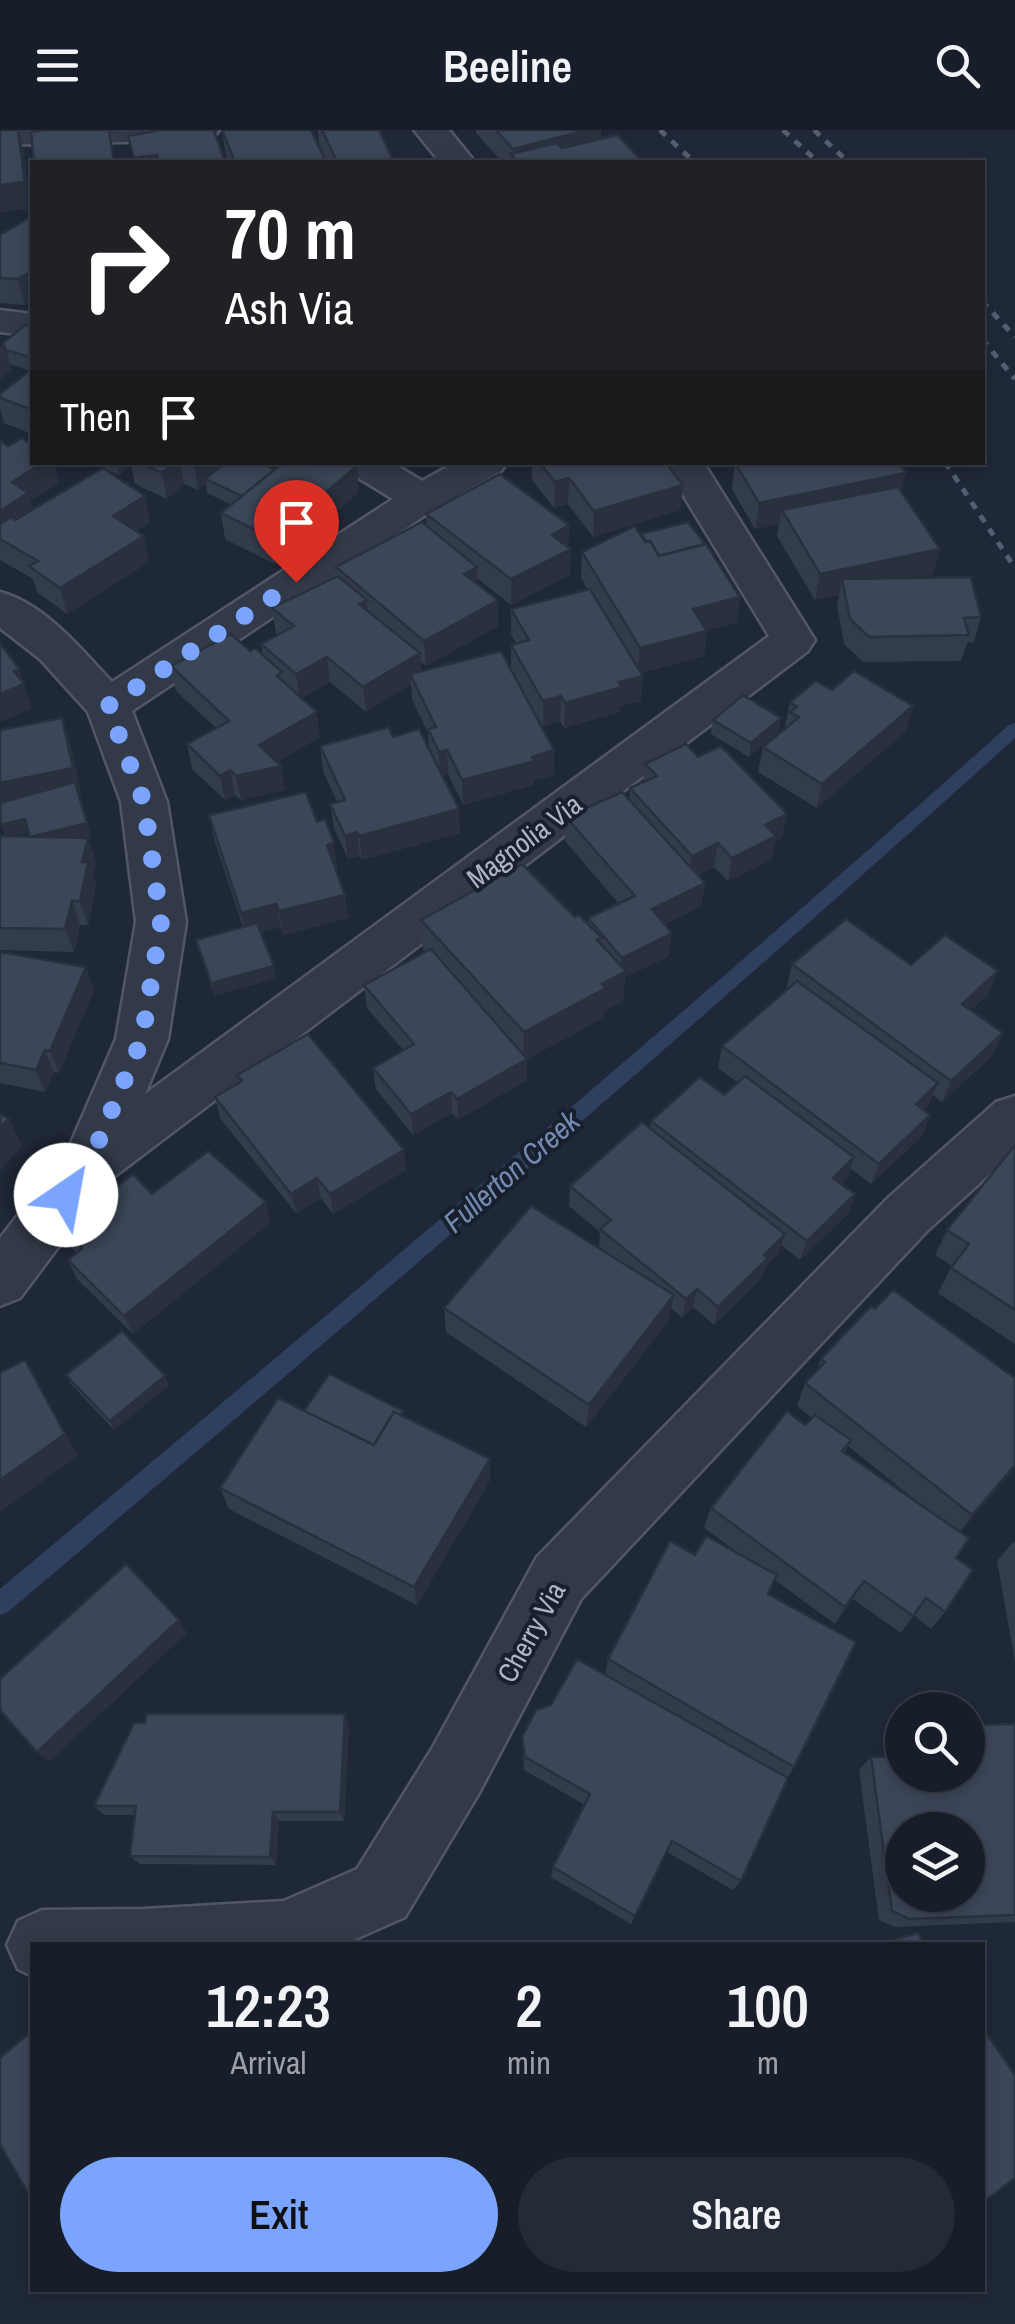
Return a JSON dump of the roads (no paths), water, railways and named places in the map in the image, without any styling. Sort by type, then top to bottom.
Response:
[{"type":"lane","points":[[0,135],[202,130]]},
{"type":"lane","points":[[432,130],[456,160]]},
{"type":"lane","points":[[0,320],[30,325]]},
{"type":"lane","points":[[367,465],[422,499]]},
{"type":"lane","points":[[108,706],[422,499],[482,465]]},
{"type":"lane","name":"Magnolia Via","points":[[88,1166],[793,640],[685,465]]},
{"type":"lane","points":[[0,606],[55,648],[108,706],[144,802],[161,922],[142,1039],[88,1166],[0,1281]]},
{"type":"lane","name":"Cherry Via","points":[[175,1942],[285,1935],[381,1893],[456,1770],[559,1578],[908,1214],[1015,1118]]},
{"type":"lane","points":[[0,1945],[30,1945]]},
{"type":"waterway","name":"Fullerton Creek","points":[[0,1604],[639,1062],[1015,729]]},
{"type":"railway","points":[[660,130],[692,160]]},
{"type":"railway","points":[[783,130],[816,160]]},
{"type":"railway","points":[[814,130],[846,160]]},
{"type":"railway","points":[[985,304],[1015,337]]},
{"type":"railway","points":[[985,343],[1015,379]]},
{"type":"railway","points":[[947,465],[1015,568]]}]
